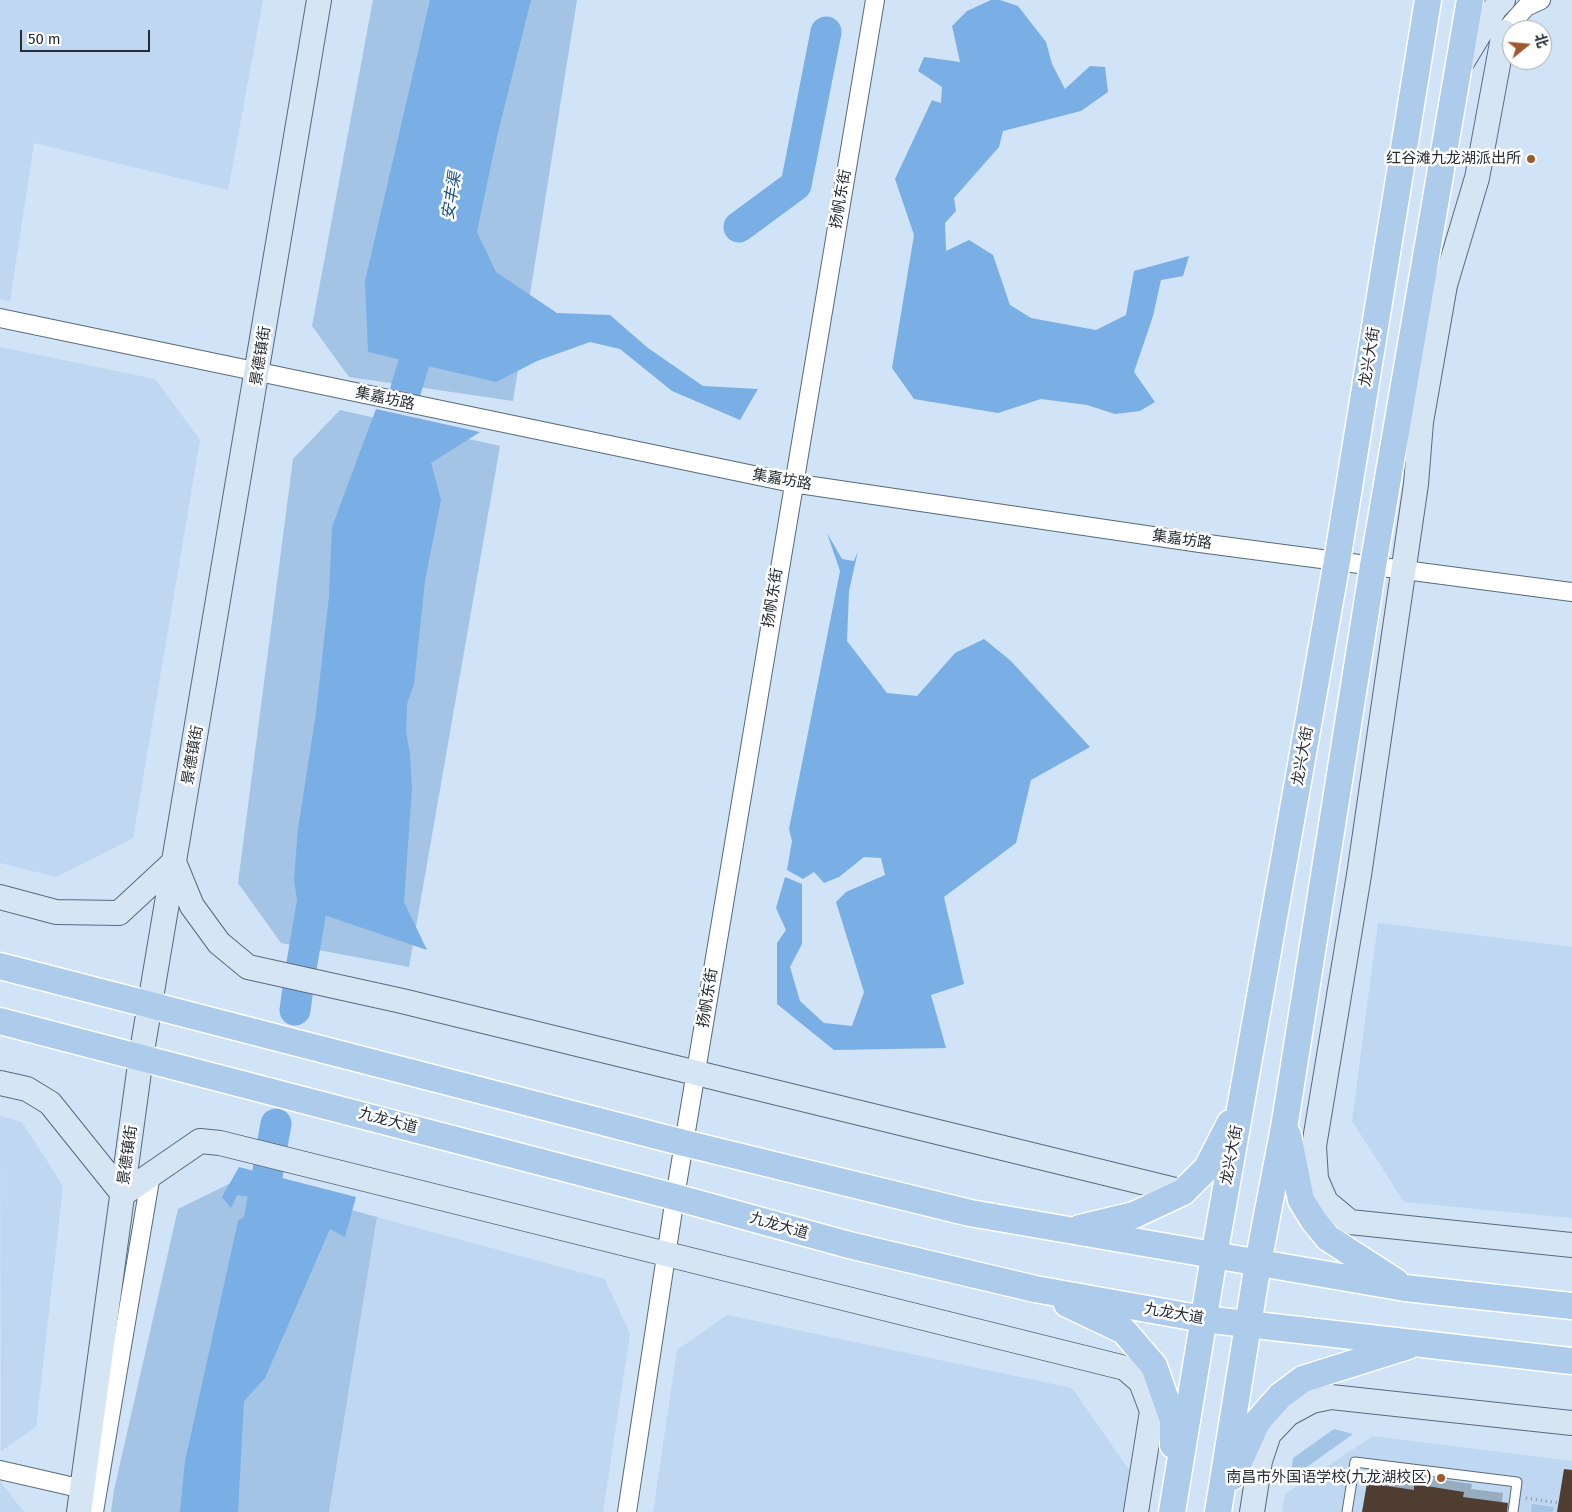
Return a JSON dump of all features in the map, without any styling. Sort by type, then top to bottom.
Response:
[{"type":"main road","name":"景德镇街","points":[[81,1501],[141,1056],[258,373],[319,0]]},
{"type":"main road","name":"龙兴大街","points":[[1173,1509],[1203,1319],[1337,561],[1428,0]]},
{"type":"main road","points":[[1218,1510],[1258,1263],[1285,1122],[1373,566],[1470,0]]},
{"type":"main road","points":[[1459,68],[1495,8],[1503,0]]},
{"type":"main road","points":[[1405,1288],[1328,1238],[1320,1211],[1314,1146],[1359,875],[1416,484],[1421,422],[1445,285],[1477,178],[1502,43]]},
{"type":"main road","points":[[0,897],[56,912],[119,913],[174,862],[192,906],[220,943],[248,967],[402,1001],[1183,1192]]},
{"type":"main road","points":[[0,966],[684,1143],[970,1213],[1405,1288],[1572,1306]]},
{"type":"main road","name":"九龙大道","points":[[0,1021],[141,1056],[849,1245],[1035,1289],[1203,1319],[1572,1360]]},
{"type":"main road","points":[[0,1082],[27,1089],[50,1103],[123,1194],[200,1141],[220,1143],[1125,1368],[1141,1382],[1152,1411],[1136,1512]]},
{"type":"main road","points":[[1070,1231],[1134,1215],[1183,1192],[1207,1168],[1243,1096]]},
{"type":"main road","points":[[1285,1122],[1301,1200],[1320,1211],[1350,1222],[1572,1245]]},
{"type":"main road","points":[[1035,1289],[1124,1331],[1154,1366],[1173,1420],[1173,1509]]},
{"type":"main road","points":[[1218,1510],[1257,1422],[1280,1396],[1303,1379],[1418,1343]]},
{"type":"main road","points":[[1252,1512],[1260,1461],[1269,1434],[1288,1414],[1312,1401],[1331,1398],[1572,1423]]},
{"type":"street","name":"扬帆东街","points":[[627,1512],[675,1197],[792,483],[875,0]]},
{"type":"street","points":[[1515,20],[1526,7],[1542,0]]},
{"type":"street","name":"集嘉坊路","points":[[0,318],[792,483],[1200,543],[1572,592]]},
{"type":"street","points":[[94,1512],[151,1174]]},
{"type":"street","points":[[0,1470],[81,1501]]},
{"type":"lane","points":[[1347,1512],[1355,1462],[1517,1482],[1513,1512]]},
{"type":"path","points":[[1515,1496],[1559,1503]]},
{"type":"shaded area","points":[[0,0],[263,0],[228,190],[34,143],[10,301],[0,299]]},
{"type":"shaded area","points":[[373,0],[577,0],[513,401],[349,377],[312,326]]},
{"type":"shaded area","points":[[0,347],[155,379],[200,440],[133,838],[57,877],[0,863]]},
{"type":"shaded area","points":[[340,410],[500,446],[409,967],[281,943],[238,883],[293,459]]},
{"type":"shaded area","points":[[1378,923],[1572,947],[1572,1218],[1404,1202],[1352,1121]]},
{"type":"shaded area","points":[[0,1116],[22,1122],[63,1186],[36,1427],[1,1451]]},
{"type":"shaded area","points":[[239,1179],[377,1217],[329,1512],[111,1512],[114,1490],[178,1209]]},
{"type":"shaded area","points":[[377,1217],[605,1279],[630,1334],[603,1512],[329,1512]]},
{"type":"shaded area","points":[[727,1315],[1072,1388],[1141,1487],[1136,1512],[653,1512],[677,1350]]},
{"type":"shaded area","points":[[1334,1429],[1353,1434],[1290,1479],[1293,1458]]},
{"type":"shaded area","name":"南昌市外国语学校(九龙湖校区)","points":[[1373,1436],[1572,1461],[1572,1512],[1282,1512],[1285,1494]]},
{"type":"shaded area","points":[[0,1481],[24,1512],[0,1512]]},
{"type":"shaded area","points":[[1532,1504],[1554,1507],[1553,1512],[1531,1512]]},
{"type":"water","points":[[430,0],[531,0],[496,141],[477,232],[496,272],[557,313],[610,315],[648,348],[703,386],[758,389],[740,420],[672,391],[620,349],[590,342],[537,361],[496,382],[368,352],[365,281]]},
{"type":"water","points":[[991,0],[1000,0],[1018,6],[1046,42],[1052,64],[1065,89],[1090,66],[1105,67],[1108,92],[1081,111],[1003,131],[999,147],[954,198],[956,211],[945,223],[946,251],[969,240],[993,255],[1010,305],[1031,318],[1096,330],[1126,315],[1134,271],[1189,256],[1183,276],[1161,280],[1153,316],[1134,372],[1155,402],[1140,411],[1115,414],[1087,405],[1041,399],[998,413],[914,399],[892,368],[914,235],[895,179],[932,100],[941,103],[942,87],[918,71],[924,57],[960,62],[952,26],[967,11]]},
{"type":"water","points":[[376,409],[480,432],[431,463],[441,500],[425,581],[414,684],[407,704],[406,732],[410,754],[412,788],[404,902],[427,950],[298,906],[294,880],[298,829],[316,713],[329,596],[332,527]]},
{"type":"water","points":[[827,533],[842,559],[854,561],[858,551],[849,591],[847,641],[887,693],[917,696],[955,653],[984,639],[1011,661],[1090,747],[1031,780],[1016,843],[944,897],[964,984],[931,995],[946,1048],[834,1050],[777,1004],[777,943],[786,930],[776,908],[785,877],[802,884],[802,944],[790,967],[800,1001],[824,1023],[852,1026],[864,992],[836,902],[846,892],[885,875],[881,858],[864,857],[839,877],[824,883],[814,872],[803,879],[787,870],[792,841],[789,829],[840,571]]},
{"type":"water","points":[[239,1167],[356,1197],[345,1237],[330,1229],[265,1378],[244,1401],[238,1512],[180,1512],[185,1461],[238,1221],[249,1213],[250,1197],[237,1195],[231,1208],[222,1197]]},
{"type":"building","points":[[1564,1469],[1572,1470],[1572,1512],[1557,1512]]},
{"type":"building","points":[[1367,1483],[1414,1490],[1414,1484],[1464,1492],[1463,1497],[1508,1503],[1507,1512],[1362,1512]]},
{"type":"waterway","points":[[739,227],[796,185],[826,32]]},
{"type":"waterway","name":"安丰渠","points":[[406,389],[426,323]]},
{"type":"waterway","points":[[301,969],[318,869]]},
{"type":"waterway","points":[[295,1010],[298,988]]},
{"type":"waterway","points":[[272,1146],[276,1124]]},
{"type":"waterway","points":[[260,1216],[269,1165]]},
{"type":"place","name":"红谷滩九龙湖派出所","points":[[1531,159]]},
{"type":"place","name":"南昌市外国语学校(九龙湖校区)","points":[[1441,1478]]}]
